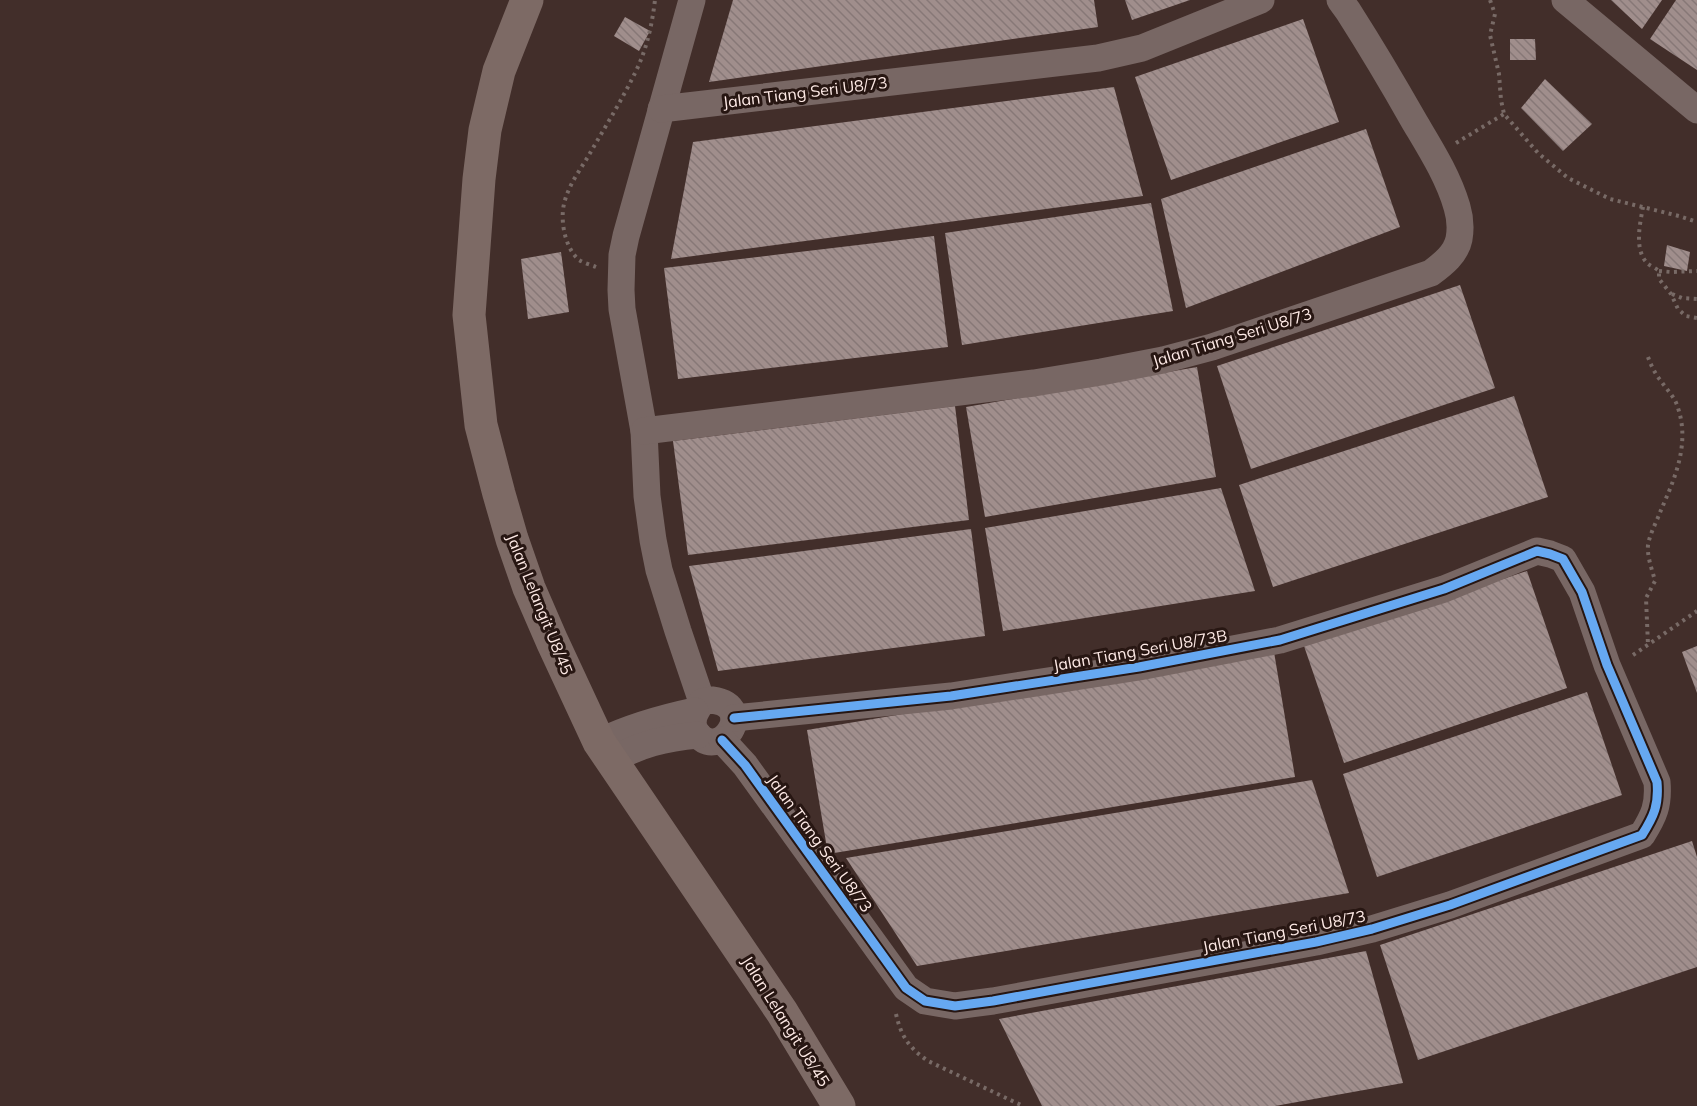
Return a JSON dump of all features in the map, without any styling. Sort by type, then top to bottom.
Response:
[{"type":"street","name":"Jalan Lelangit U8/45","points":[[527,0],[499,71],[484,129],[469,315],[481,425],[512,539],[529,588],[552,642],[605,751],[782,1012],[839,1106]]},
{"type":"street","name":"Jalan Tiang Seri U8/73","points":[[692,0],[626,236],[620,273],[622,309],[645,431],[647,496],[659,570],[710,721],[745,765],[906,988],[925,1001],[955,1006],[993,1001],[1316,942],[1383,926],[1450,905],[1642,835],[1657,807],[1657,782],[1607,665],[1575,578],[1563,559],[1537,551]]},
{"type":"street","name":"Jalan Tiang Seri U8/73","points":[[662,109],[1098,58],[1142,48],[1262,0]]},
{"type":"street","name":"Jalan Tiang Seri U8/73","points":[[645,431],[1034,383],[1153,362],[1212,347],[1431,273],[1453,253],[1459,240],[1458,210],[1435,156],[1340,0]]},
{"type":"street","points":[[1564,0],[1697,110]]},
{"type":"street","name":"Jalan Tiang Seri U8/73B","points":[[605,751],[639,747],[710,721],[951,696],[1139,667],[1280,640],[1444,589],[1537,551]]},
{"type":"path","points":[[620,273],[580,260],[570,248],[565,234],[564,205],[569,189],[637,70],[646,48],[655,0]]},
{"type":"path","points":[[1490,0],[1495,14],[1490,35],[1499,74],[1504,114],[1538,153],[1568,178],[1610,199],[1697,222]]},
{"type":"path","points":[[1435,156],[1504,114]]},
{"type":"path","points":[[1642,207],[1638,237],[1641,251],[1648,264],[1659,271],[1697,271]]},
{"type":"path","points":[[1659,271],[1659,279],[1671,294],[1678,309],[1686,316],[1697,318]]},
{"type":"path","points":[[1671,294],[1682,298],[1697,299]]},
{"type":"path","points":[[1648,357],[1654,371],[1678,406],[1683,433],[1682,453],[1674,482],[1648,543],[1648,556],[1655,581],[1646,598],[1648,645]]},
{"type":"path","points":[[1607,665],[1630,657],[1697,612]]},
{"type":"path","points":[[894,971],[892,998],[899,1026],[905,1039],[916,1052],[928,1061],[1023,1106]]},
{"type":"building","points":[[733,0],[1094,0],[1098,27],[709,82]]},
{"type":"building","points":[[1125,0],[1190,0],[1132,20]]},
{"type":"building","points":[[1611,0],[1662,0],[1642,29]]},
{"type":"building","points":[[1676,0],[1697,0],[1697,70],[1650,39]]},
{"type":"building","points":[[625,17],[650,31],[639,51],[614,36]]},
{"type":"building","points":[[1303,19],[1339,122],[1171,180],[1135,77]]},
{"type":"building","points":[[1510,39],[1535,39],[1536,60],[1510,60]]},
{"type":"building","points":[[1545,79],[1592,124],[1563,151],[1521,108]]},
{"type":"building","points":[[1114,87],[1143,196],[671,259],[693,142]]},
{"type":"building","points":[[1366,129],[1400,227],[1186,308],[1161,199]]},
{"type":"building","points":[[1151,203],[1173,311],[962,345],[945,233]]},
{"type":"building","points":[[934,236],[948,347],[678,379],[664,268]]},
{"type":"building","points":[[1667,245],[1690,252],[1687,271],[1664,266]]},
{"type":"building","points":[[561,252],[569,312],[528,319],[521,259]]},
{"type":"building","points":[[1460,285],[1495,388],[1251,469],[1217,366]]},
{"type":"building","points":[[1197,367],[1216,477],[985,517],[966,407]]},
{"type":"building","points":[[1514,396],[1548,497],[1273,587],[1239,485]]},
{"type":"building","points":[[955,406],[969,520],[688,555],[673,441]]},
{"type":"building","points":[[1221,488],[1255,591],[1003,631],[985,528]]},
{"type":"building","points":[[971,529],[985,636],[718,671],[689,566]]},
{"type":"building","points":[[1527,571],[1567,688],[1344,763],[1304,646]]},
{"type":"building","points":[[1697,646],[1697,693],[1682,652]]},
{"type":"building","points":[[1274,652],[1295,777],[828,854],[807,730]]},
{"type":"building","points":[[1587,692],[1622,795],[1377,877],[1343,774]]},
{"type":"building","points":[[1312,780],[1349,893],[917,966],[846,858]]},
{"type":"building","points":[[1692,841],[1697,857],[1697,967],[1418,1060],[1380,945]]},
{"type":"building","points":[[1366,951],[1403,1083],[1275,1106],[1042,1106],[999,1019]]},
{"type":"cycle path","points":[[722,740],[745,765],[906,988],[925,1001],[955,1006],[1316,942],[1372,929],[1450,905],[1642,835],[1653,816],[1657,797],[1657,782],[1607,665],[1582,592],[1563,559],[1537,551],[1444,589],[1280,640],[1139,667],[951,696],[734,718]]}]
